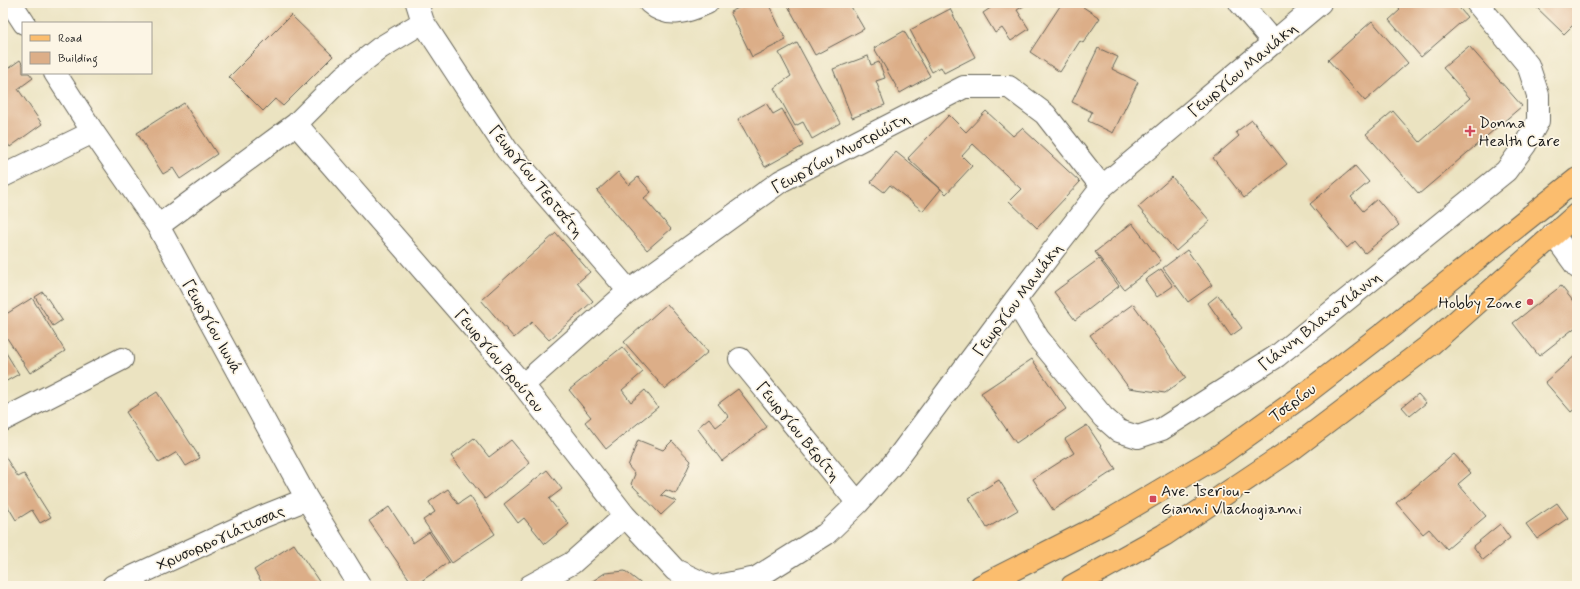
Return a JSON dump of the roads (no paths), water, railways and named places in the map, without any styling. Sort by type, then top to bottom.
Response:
[{"type":"main road","name":"Τσερίου","points":[[981,586],[1105,523],[1220,455],[1301,397],[1384,333],[1577,178]]},
{"type":"main road","points":[[1072,586],[1164,536],[1295,447],[1430,345],[1577,214]]},
{"type":"street","points":[[11,3],[23,22]]},
{"type":"street","points":[[650,3],[662,12],[678,13],[707,3]]},
{"type":"street","points":[[1240,3],[1274,42]]},
{"type":"street","name":"Γεωργίου Μανιάκη","points":[[717,586],[756,578],[826,534],[858,503],[893,464],[1015,300],[1102,187],[1320,3]]},
{"type":"street","name":"Γιάννη Βλαχογιάννη","points":[[1015,300],[1038,338],[1103,418],[1119,431],[1138,437],[1162,428],[1277,356],[1506,171],[1526,145],[1538,121],[1538,95],[1528,65],[1477,3]]},
{"type":"street","points":[[158,226],[296,124],[343,77],[380,48],[420,13]]},
{"type":"street","name":"Γεωργίου Τερτσέτη","points":[[420,13],[507,150],[629,291]]},
{"type":"street","name":"Γεωργίου Ιωνά","points":[[56,74],[93,132],[158,226],[307,499],[360,586]]},
{"type":"street","name":"Γεωργίου Μυστριώτη","points":[[523,384],[629,291],[781,181],[964,87],[1009,87],[1045,114],[1102,187]]},
{"type":"street","name":"Γεωργίου Βρούτου","points":[[296,124],[523,384],[625,516],[675,570],[709,586]]},
{"type":"street","points":[[3,176],[93,132]]},
{"type":"street","points":[[1554,234],[1577,267]]},
{"type":"street","points":[[3,420],[122,359]]},
{"type":"street","name":"Γεωργίου Βερίτη","points":[[740,359],[858,503]]},
{"type":"street","name":"Χρυσορρογιάτισσας","points":[[113,586],[149,578],[307,499]]},
{"type":"street","points":[[530,586],[572,563],[625,516]]},
{"type":"place","name":"Donna Health Care","points":[[1470,131]]},
{"type":"place","name":"Hobby Zone","points":[[1530,302]]},
{"type":"place","name":"Ave. Tseriou - Gianni Vlachogianni","points":[[1153,499]]}]
